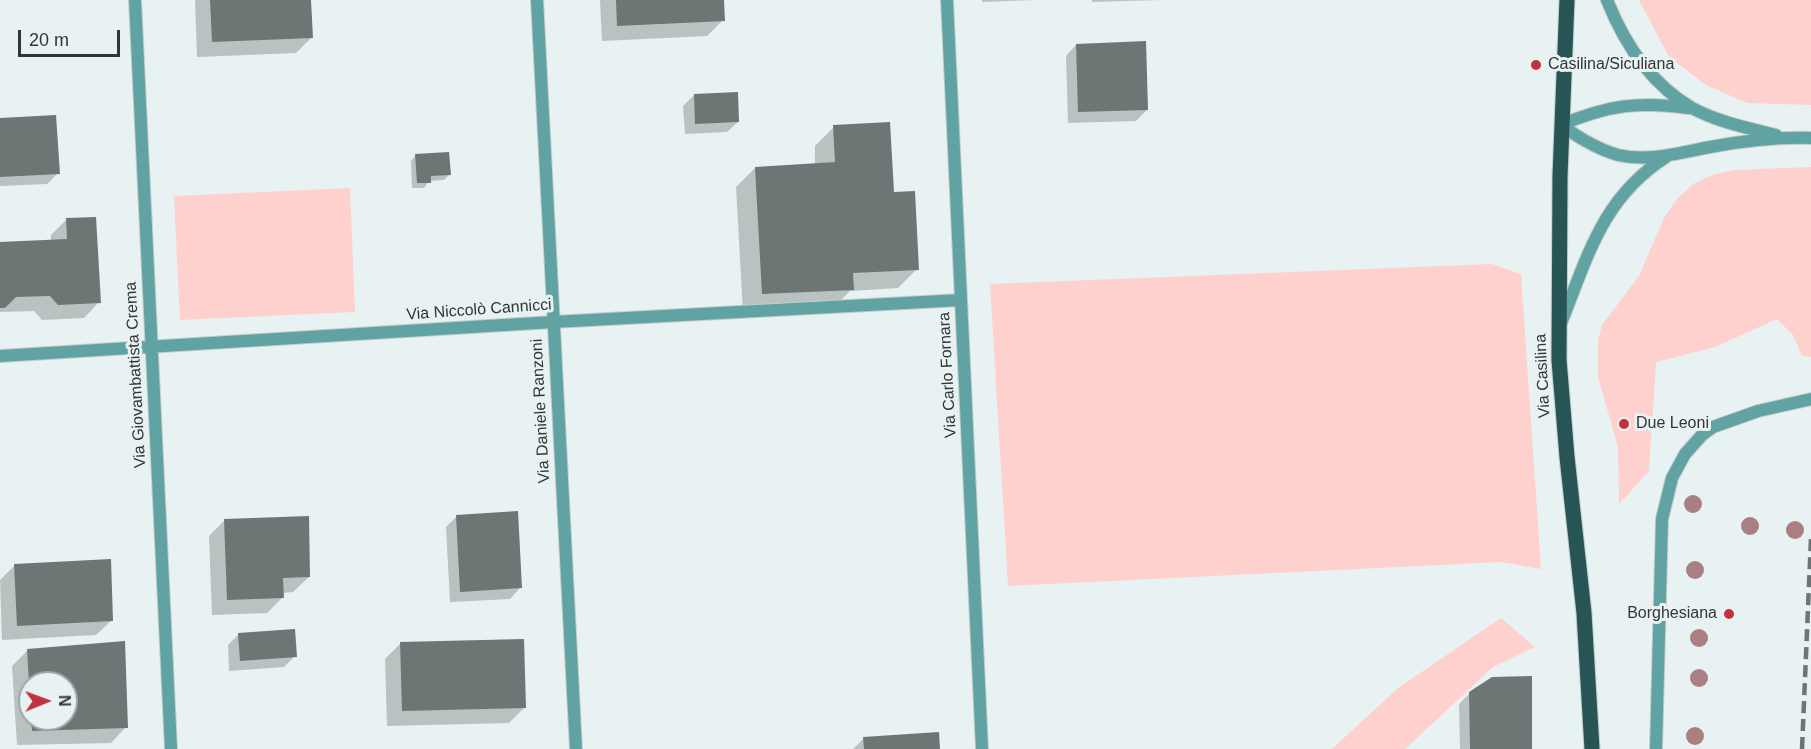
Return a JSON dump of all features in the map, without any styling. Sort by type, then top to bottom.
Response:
[{"type":"main road","name":"Via Casilina","points":[[1567,0],[1561,125],[1558,330],[1567,457],[1584,614],[1592,749]]},
{"type":"street","name":"Via Giovambattista Crema","points":[[135,0],[171,749]]},
{"type":"street","name":"Via Daniele Ranzoni","points":[[537,0],[576,749]]},
{"type":"street","name":"Via Carlo Fornara","points":[[947,0],[982,749]]},
{"type":"street","points":[[1607,0],[1625,39],[1649,72],[1673,95],[1694,108],[1737,125],[1783,137]]},
{"type":"street","points":[[1561,125],[1602,110],[1624,106],[1647,104],[1694,108]]},
{"type":"street","points":[[1561,125],[1588,144],[1620,155],[1639,158],[1668,156],[1783,137],[1811,138]]},
{"type":"street","points":[[1558,330],[1590,252],[1612,208],[1639,177],[1668,156]]},
{"type":"street","name":"Via Niccolò Cannicci","points":[[0,356],[960,300]]},
{"type":"street","points":[[1656,749],[1662,519],[1672,478],[1689,449],[1713,427],[1758,411],[1811,399]]},
{"type":"shaded area","points":[[1639,0],[1811,0],[1811,105],[1747,103],[1706,85],[1669,57]]},
{"type":"shaded area","points":[[1811,167],[1811,357],[1802,356],[1793,335],[1777,319],[1715,347],[1656,362],[1649,471],[1619,504],[1618,447],[1598,377],[1598,340],[1602,325],[1639,276],[1664,218],[1676,200],[1693,184],[1712,175],[1734,170]]},
{"type":"shaded area","points":[[350,188],[355,312],[180,320],[174,196]]},
{"type":"shaded area","points":[[1492,264],[1521,274],[1541,569],[1502,562],[1008,586],[990,284]]},
{"type":"shaded area","points":[[1501,618],[1535,647],[1493,667],[1405,749],[1332,749],[1398,688]]},
{"type":"building","points":[[210,0],[311,0],[313,38],[212,42]]},
{"type":"building","points":[[616,0],[724,0],[725,21],[617,26]]},
{"type":"building","points":[[1146,41],[1148,110],[1078,112],[1076,44]]},
{"type":"building","points":[[738,92],[739,122],[695,124],[694,94]]},
{"type":"building","points":[[56,115],[60,174],[0,177],[0,118]]},
{"type":"building","points":[[890,122],[894,192],[915,191],[919,270],[853,273],[854,290],[762,294],[755,167],[835,162],[833,125]]},
{"type":"building","points":[[449,152],[451,175],[431,176],[431,183],[417,183],[415,154]]},
{"type":"building","points":[[96,217],[101,303],[58,305],[50,296],[16,297],[5,308],[0,308],[0,242],[67,239],[66,218]]},
{"type":"building","points":[[518,511],[522,588],[460,592],[456,515]]},
{"type":"building","points":[[309,516],[310,577],[283,578],[284,598],[227,600],[224,519]]},
{"type":"building","points":[[111,559],[113,621],[17,626],[14,564]]},
{"type":"building","points":[[295,629],[297,657],[240,661],[238,633]]},
{"type":"building","points":[[524,639],[526,708],[402,711],[400,642]]},
{"type":"building","points":[[125,641],[128,728],[78,730],[78,671],[28,671],[27,649]]},
{"type":"building","points":[[1532,676],[1532,749],[1470,749],[1469,692],[1492,677]]},
{"type":"building","points":[[939,732],[940,749],[864,749],[863,737]]},
{"type":"railway","points":[[1802,749],[1811,538]]},
{"type":"place","name":"Casilina/Siculiana","points":[[1536,65]]},
{"type":"place","name":"Due Leoni","points":[[1624,424]]},
{"type":"place","name":"Borghesiana","points":[[1729,614]]}]
